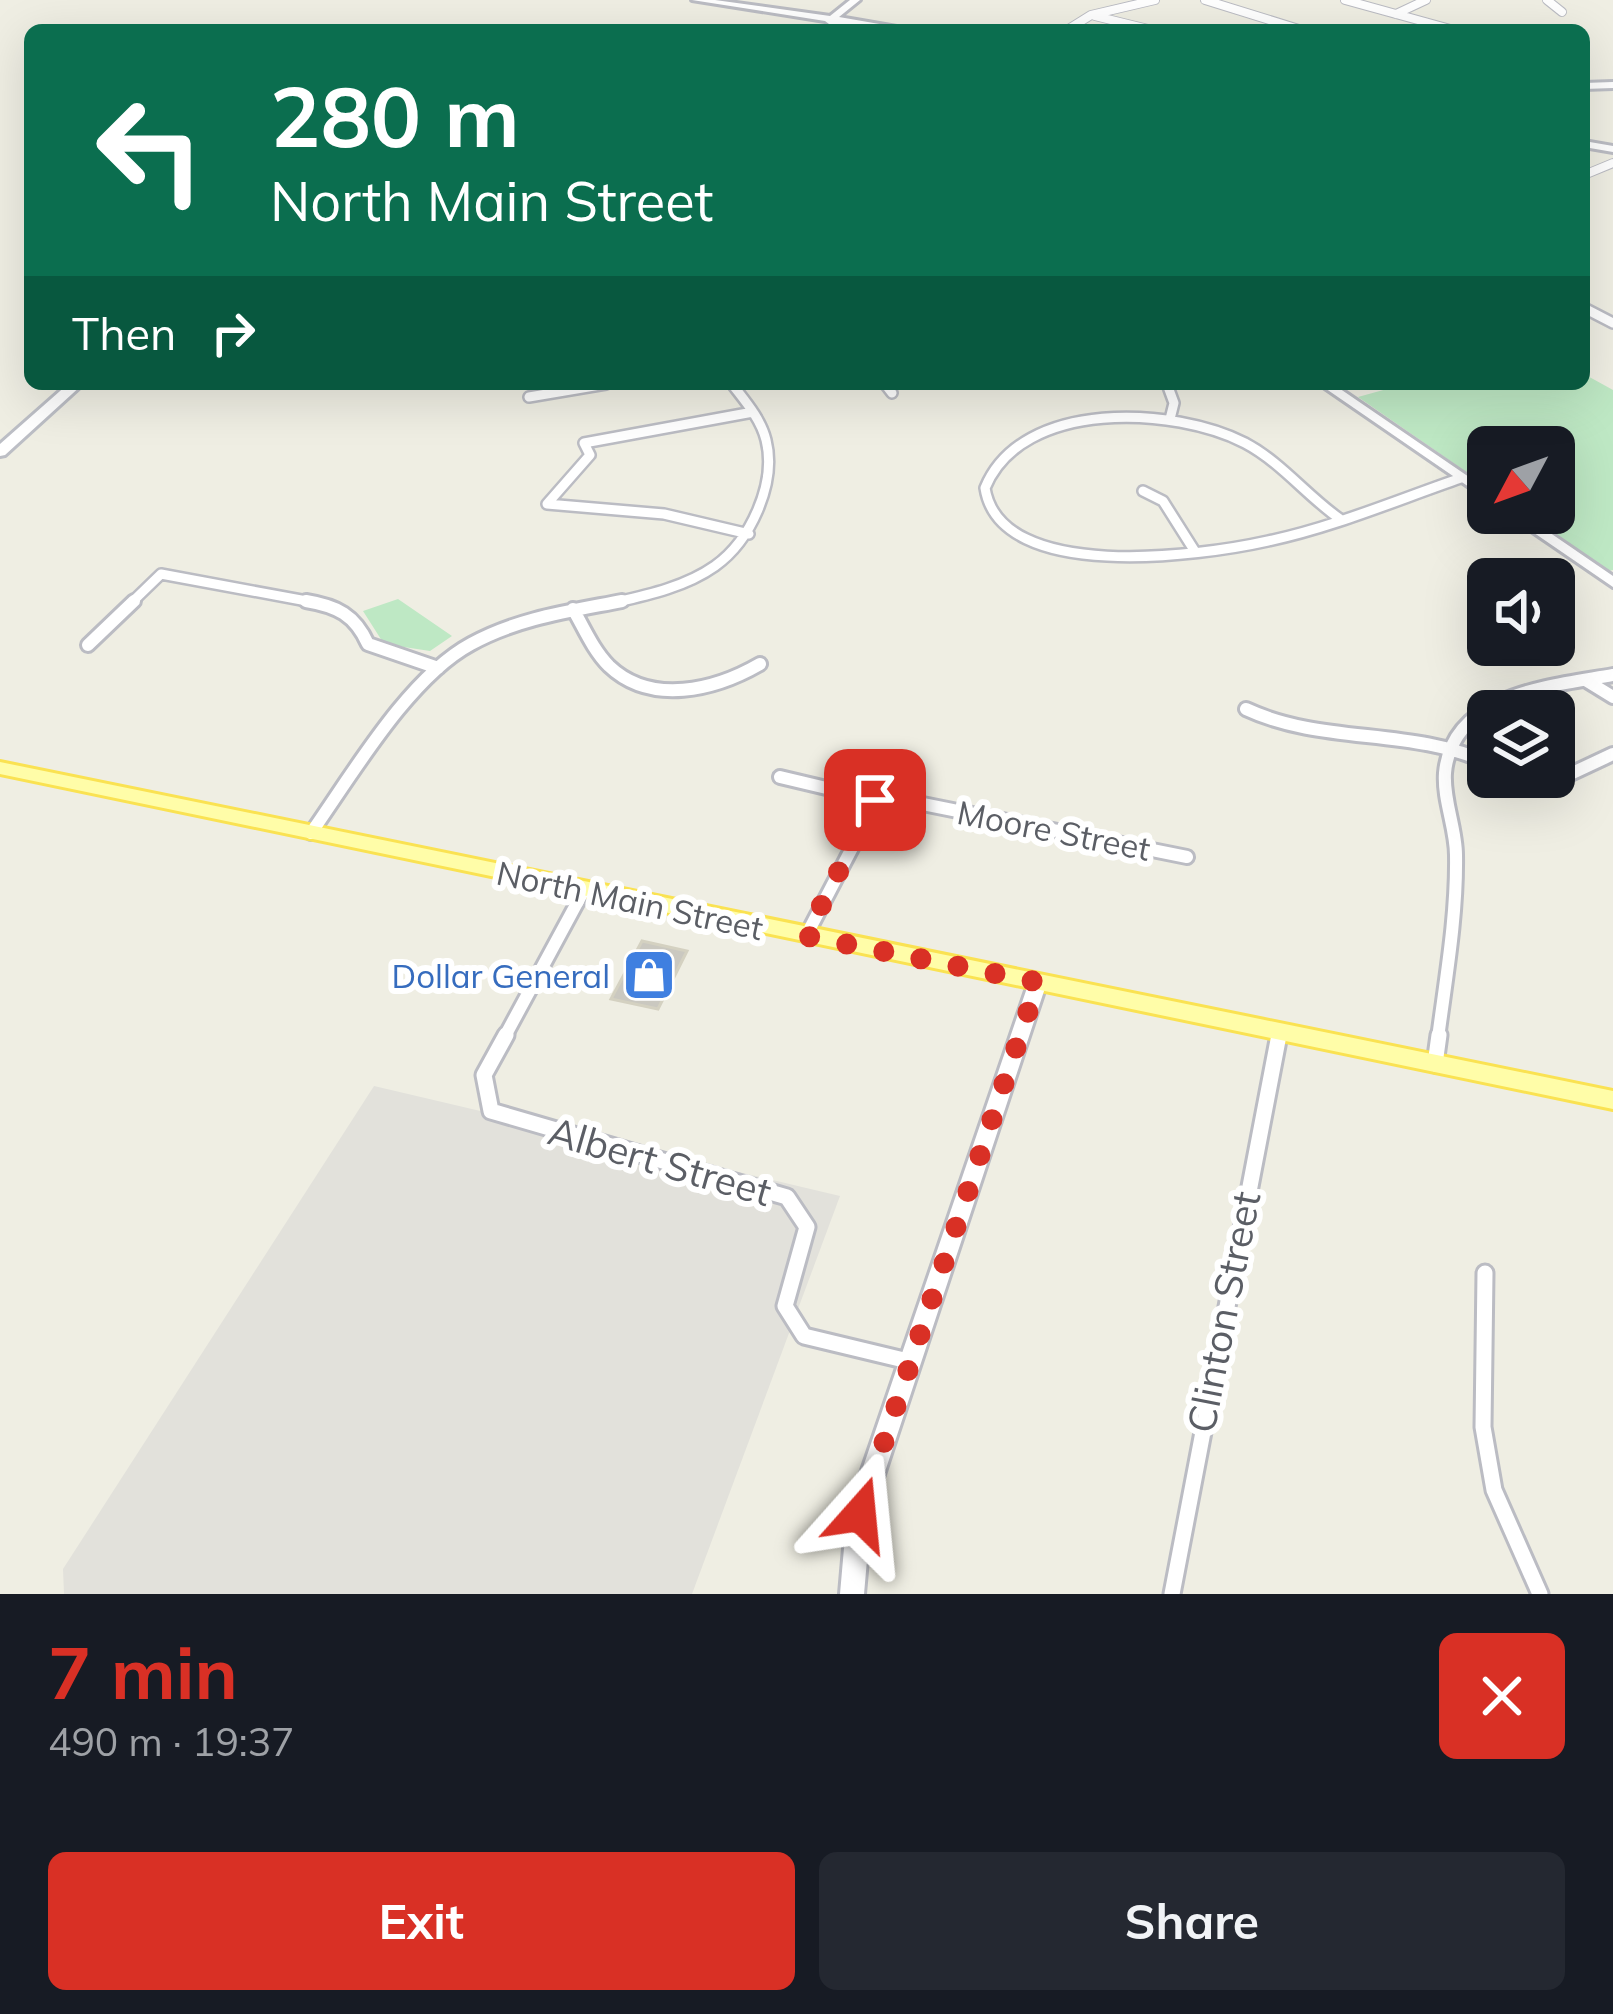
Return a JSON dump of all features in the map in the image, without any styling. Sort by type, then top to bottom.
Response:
[{"type":"main road","points":[[0,452],[69,390]]},
{"type":"main road","name":"North Main Street","points":[[0,768],[1613,1100]]},
{"type":"street","points":[[696,0],[856,24]]},
{"type":"street","points":[[829,21],[856,0]]},
{"type":"street","points":[[1077,24],[1091,15],[1155,0]]},
{"type":"street","points":[[1205,0],[1283,24]]},
{"type":"street","points":[[1345,0],[1432,24]]},
{"type":"street","points":[[1396,14],[1426,0]]},
{"type":"street","points":[[1547,0],[1562,12]]},
{"type":"street","points":[[1091,15],[1128,24]]},
{"type":"street","points":[[529,398],[573,390]]},
{"type":"street","points":[[311,833],[438,668],[484,636],[707,573],[736,553],[749,534],[771,449],[736,390]]},
{"type":"street","points":[[1169,390],[1174,406],[1170,419]]},
{"type":"street","points":[[1334,390],[1467,482]]},
{"type":"street","points":[[749,534],[664,514],[547,505],[590,455],[584,442],[753,412]]},
{"type":"street","points":[[1340,519],[1254,447],[1216,430],[1170,419],[1103,418],[1046,432],[996,467],[986,481],[986,499],[1007,528],[1067,553],[1120,557],[1268,541],[1340,519],[1461,478]]},
{"type":"street","points":[[1143,490],[1163,501],[1194,550]]},
{"type":"street","points":[[1542,534],[1613,583]]},
{"type":"street","points":[[88,645],[161,574],[335,606],[349,613],[368,644],[438,668]]},
{"type":"street","points":[[573,610],[605,661],[627,679],[646,686],[709,687],[760,664]]},
{"type":"street","points":[[1435,1064],[1456,856],[1445,781],[1450,745],[1470,719],[1491,706],[1613,675]]},
{"type":"street","points":[[1586,681],[1613,697]]},
{"type":"street","points":[[1246,709],[1276,721],[1450,745],[1467,753]]},
{"type":"street","points":[[1575,772],[1613,754]]},
{"type":"street","name":"Moore Street","points":[[780,776],[877,800],[893,798],[1187,856]]},
{"type":"street","points":[[806,936],[877,800]]},
{"type":"street","name":"Albert Street","points":[[584,890],[484,1075],[490,1111],[787,1197],[807,1227],[785,1306],[804,1336],[908,1361]]},
{"type":"street","points":[[852,1594],[860,1514],[1038,982]]},
{"type":"street","name":"Clinton Street","points":[[1172,1594],[1280,1032]]},
{"type":"street","points":[[1485,1273],[1480,1345],[1486,1448],[1494,1490],[1540,1594]]},
{"type":"shaded area","points":[[374,1086],[840,1196],[692,1594],[64,1594],[63,1569]]},
{"type":"green space","points":[[1590,377],[1613,390],[1613,570],[1555,534],[1575,534],[1575,426],[1467,426],[1467,472],[1358,397],[1383,390],[1590,390]]},
{"type":"green space","points":[[398,599],[452,636],[430,651],[384,644],[363,611]]},
{"type":"building","name":"Dollar General","points":[[642,941],[687,951],[658,1009],[611,999]]},
{"type":"place","name":"Dollar General","points":[[649,975]]},
{"type":"route","points":[[860,1514],[1038,982],[806,936],[875,800]]}]
